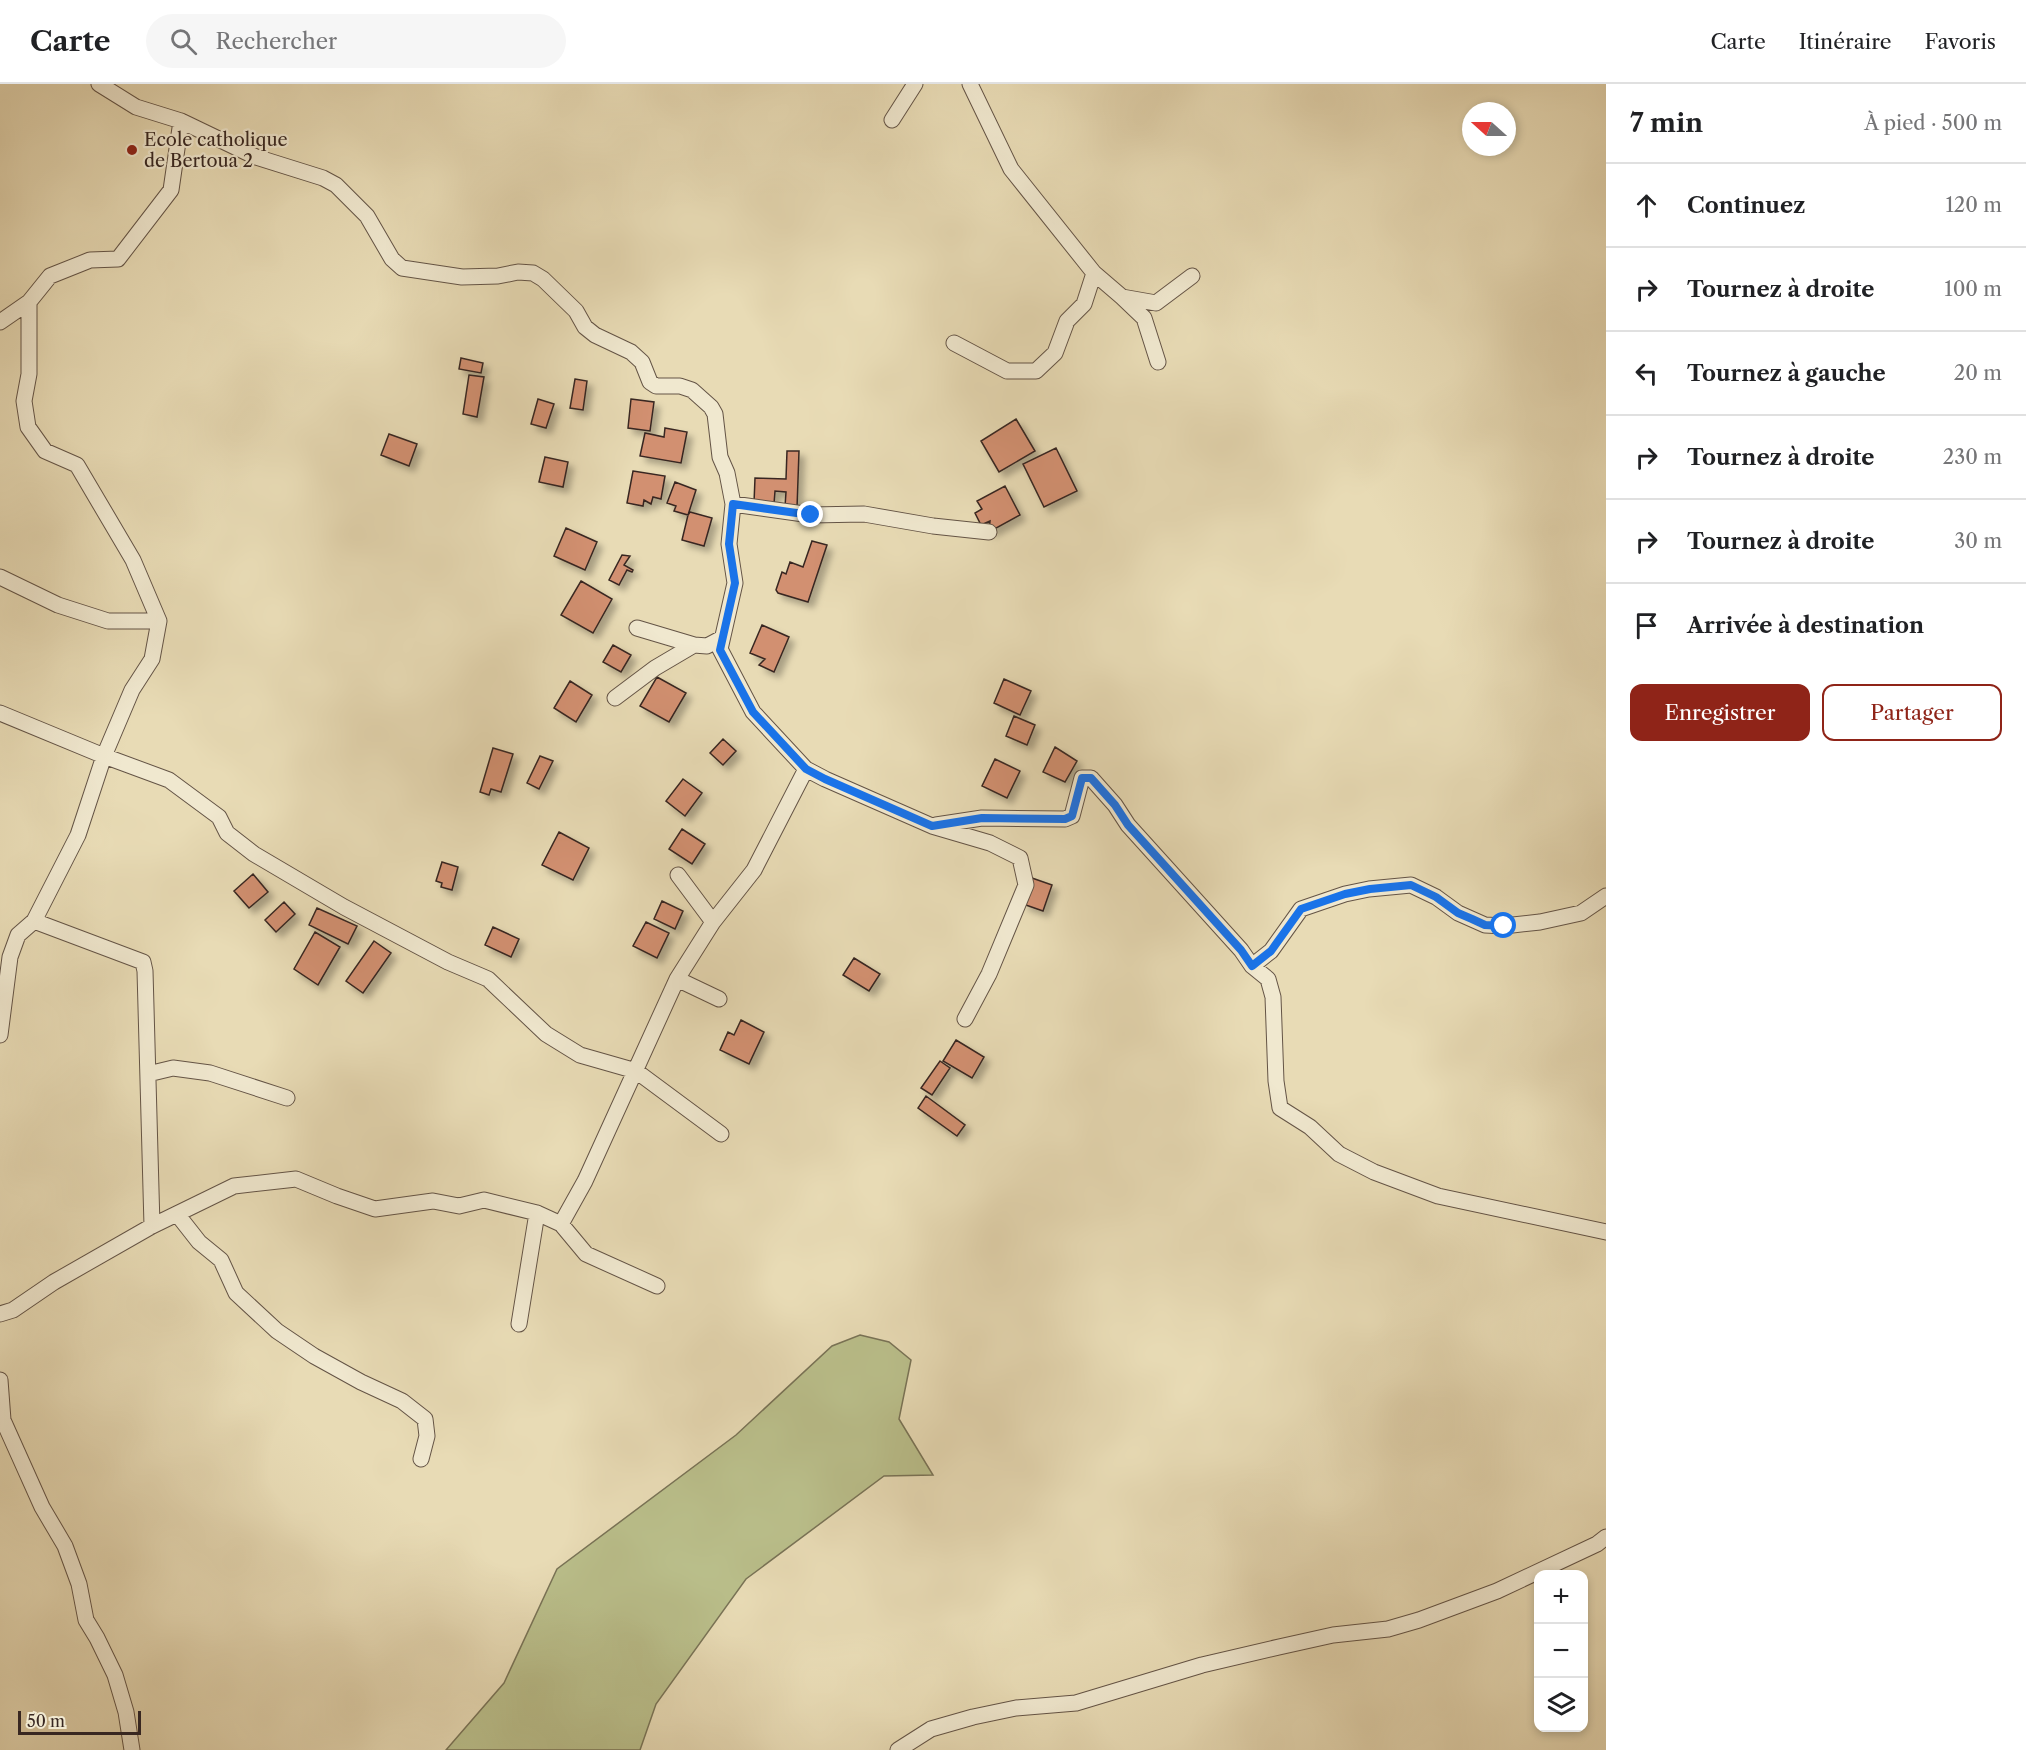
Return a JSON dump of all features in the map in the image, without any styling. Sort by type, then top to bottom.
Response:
[{"type":"street","points":[[99,84],[136,107],[181,121],[256,157],[323,178],[336,185],[367,216],[392,259],[402,268],[462,277],[532,273],[543,279],[576,311],[585,327],[595,335],[631,352],[642,362],[650,382],[656,386],[680,386],[692,390],[711,406],[715,414],[720,457],[727,473],[733,504],[729,544],[735,583],[720,650],[753,712],[806,769],[932,826],[990,843],[1020,858],[1026,885],[989,974],[965,1019]]},
{"type":"street","points":[[892,120],[915,84]]},
{"type":"street","points":[[970,84],[1011,169],[1094,273],[1144,318],[1158,362]]},
{"type":"street","points":[[0,322],[29,302],[50,276],[90,260],[118,259],[171,190],[181,121]]},
{"type":"street","points":[[954,343],[1007,371],[1036,371],[1054,353],[1067,321],[1084,304],[1094,273]]},
{"type":"street","points":[[1122,297],[1156,303],[1192,276]]},
{"type":"street","points":[[0,1035],[10,957],[18,935],[34,921],[78,834],[104,756],[132,690],[152,659],[159,621],[133,560],[77,465],[45,451],[28,427],[24,401],[29,374],[29,302]]},
{"type":"street","points":[[733,504],[811,515],[864,514],[933,526],[989,532]]},
{"type":"street","points":[[0,577],[58,605],[108,621],[159,621]]},
{"type":"street","points":[[637,628],[694,645],[707,646],[722,638]]},
{"type":"street","points":[[615,698],[655,668],[694,645]]},
{"type":"street","points":[[0,713],[169,780],[219,817],[227,833],[254,854],[344,907],[448,962],[488,979],[546,1034],[580,1055],[636,1071],[721,1134]]},
{"type":"street","points":[[561,1224],[585,1181],[677,979],[713,922],[754,870],[806,769]]},
{"type":"street","points":[[932,826],[982,818],[1065,819],[1072,816],[1082,778],[1091,778],[1115,805],[1128,825],[1241,950],[1252,966],[1268,979],[1274,997],[1276,1081],[1281,1108],[1310,1127],[1339,1154],[1374,1172],[1438,1196],[1606,1232]]},
{"type":"street","points":[[678,874],[713,922]]},
{"type":"street","points":[[1252,966],[1271,951],[1301,909],[1345,894],[1370,889],[1411,885],[1436,897],[1458,913],[1485,925],[1504,926],[1540,922],[1581,913],[1606,896]]},
{"type":"street","points":[[34,921],[143,962],[152,1226]]},
{"type":"street","points":[[677,979],[719,999]]},
{"type":"street","points":[[148,1074],[172,1068],[210,1073],[286,1098]]},
{"type":"street","points":[[0,1314],[12,1310],[54,1282],[152,1226],[234,1186],[296,1179],[375,1209],[433,1201],[459,1206],[484,1200],[537,1213],[561,1224],[586,1254],[657,1286]]},
{"type":"street","points":[[519,1324],[537,1213]]},
{"type":"street","points":[[177,1214],[199,1242],[221,1260],[236,1293],[277,1331],[314,1356],[402,1401],[425,1419],[427,1436],[421,1460]]},
{"type":"street","points":[[0,1380],[3,1420],[42,1507],[65,1546],[79,1584],[80,1601],[86,1620],[115,1675],[126,1712],[132,1750]]},
{"type":"street","points":[[898,1750],[931,1729],[973,1717],[1016,1708],[1076,1703],[1202,1665],[1333,1635],[1388,1629],[1419,1620],[1497,1591],[1597,1544],[1606,1537]]},
{"type":"green space","points":[[860,1335],[889,1342],[911,1360],[899,1419],[933,1475],[884,1476],[746,1579],[656,1704],[640,1750],[446,1750],[504,1683],[557,1569],[736,1435],[832,1346]]},
{"type":"building","points":[[461,358],[483,363],[481,373],[459,369]]},
{"type":"building","points":[[469,375],[484,377],[477,417],[463,414]]},
{"type":"building","points":[[575,379],[587,381],[583,410],[570,408]]},
{"type":"building","points":[[538,399],[554,404],[546,428],[531,424]]},
{"type":"building","points":[[631,399],[654,402],[650,431],[628,428]]},
{"type":"building","points":[[1016,419],[1035,451],[999,472],[981,441]]},
{"type":"building","points":[[665,428],[687,432],[681,463],[640,456],[645,433],[664,437]]},
{"type":"building","points":[[389,434],[417,444],[409,466],[381,455]]},
{"type":"building","points":[[1056,448],[1077,491],[1044,507],[1023,464]]},
{"type":"building","points":[[787,451],[799,451],[797,508],[785,507],[786,492],[775,491],[774,504],[754,503],[755,478],[786,479]]},
{"type":"building","points":[[545,457],[568,462],[563,487],[539,482]]},
{"type":"building","points":[[633,471],[665,476],[661,499],[653,497],[651,504],[644,500],[643,506],[627,503]]},
{"type":"building","points":[[675,482],[696,490],[688,515],[674,511],[676,506],[667,503]]},
{"type":"building","points":[[1005,486],[1020,515],[989,532],[990,521],[981,525],[975,513],[982,509],[977,501]]},
{"type":"building","points":[[690,512],[712,518],[704,546],[682,540]]},
{"type":"building","points":[[566,528],[597,542],[585,570],[554,556]]},
{"type":"building","points":[[812,541],[827,545],[808,602],[778,593],[776,590],[782,572],[786,574],[790,562],[803,567]]},
{"type":"building","points":[[622,555],[630,556],[624,565],[633,570],[632,572],[627,570],[619,585],[609,580]]},
{"type":"building","points":[[581,581],[612,599],[593,633],[561,615]]},
{"type":"building","points":[[762,625],[789,637],[774,672],[759,665],[765,659],[750,653]]},
{"type":"building","points":[[613,645],[631,655],[621,672],[603,662]]},
{"type":"building","points":[[657,677],[686,693],[669,722],[640,706]]},
{"type":"building","points":[[1004,679],[1031,691],[1020,715],[994,703]]},
{"type":"building","points":[[570,681],[592,695],[576,722],[554,708]]},
{"type":"building","points":[[1014,716],[1035,725],[1027,745],[1006,736]]},
{"type":"building","points":[[723,739],[736,751],[723,765],[710,753]]},
{"type":"building","points":[[1055,747],[1077,761],[1065,782],[1043,772]]},
{"type":"building","points":[[493,748],[513,754],[501,792],[491,789],[489,795],[480,792]]},
{"type":"building","points":[[540,756],[553,761],[539,789],[527,783]]},
{"type":"building","points":[[995,759],[1020,771],[1007,798],[982,786]]},
{"type":"building","points":[[683,779],[702,793],[685,816],[666,801]]},
{"type":"building","points":[[682,829],[705,844],[692,864],[669,849]]},
{"type":"building","points":[[559,832],[589,848],[573,880],[542,865]]},
{"type":"building","points":[[442,862],[458,867],[452,890],[441,887],[442,883],[436,881]]},
{"type":"building","points":[[253,874],[268,892],[249,908],[234,891]]},
{"type":"building","points":[[1032,878],[1052,885],[1043,911],[1023,904]]},
{"type":"building","points":[[662,901],[683,911],[675,929],[654,919]]},
{"type":"building","points":[[284,902],[295,914],[276,932],[265,920]]},
{"type":"building","points":[[317,908],[357,926],[348,944],[309,925]]},
{"type":"building","points":[[646,922],[669,933],[657,958],[633,946]]},
{"type":"building","points":[[493,927],[519,939],[511,957],[485,945]]},
{"type":"building","points":[[315,932],[340,947],[318,985],[294,969]]},
{"type":"building","points":[[374,941],[391,953],[363,993],[346,981]]},
{"type":"building","points":[[854,958],[880,974],[869,991],[843,975]]},
{"type":"building","points":[[741,1020],[764,1032],[749,1064],[720,1050],[728,1032],[734,1035]]},
{"type":"building","points":[[956,1040],[984,1057],[972,1078],[943,1061]]},
{"type":"building","points":[[940,1061],[950,1068],[932,1095],[921,1088]]},
{"type":"building","points":[[926,1096],[965,1125],[957,1136],[918,1108]]},
{"type":"place","name":"Ecole catholique de Bertoua 2","points":[[132,150]]},
{"type":"route","points":[[811,515],[733,504],[729,544],[735,583],[720,650],[753,712],[806,769],[932,826],[982,818],[1065,819],[1072,816],[1082,778],[1091,778],[1115,805],[1128,825],[1241,950],[1252,966],[1271,951],[1301,909],[1345,894],[1370,889],[1411,885],[1436,897],[1458,913],[1485,925],[1504,926]]}]
